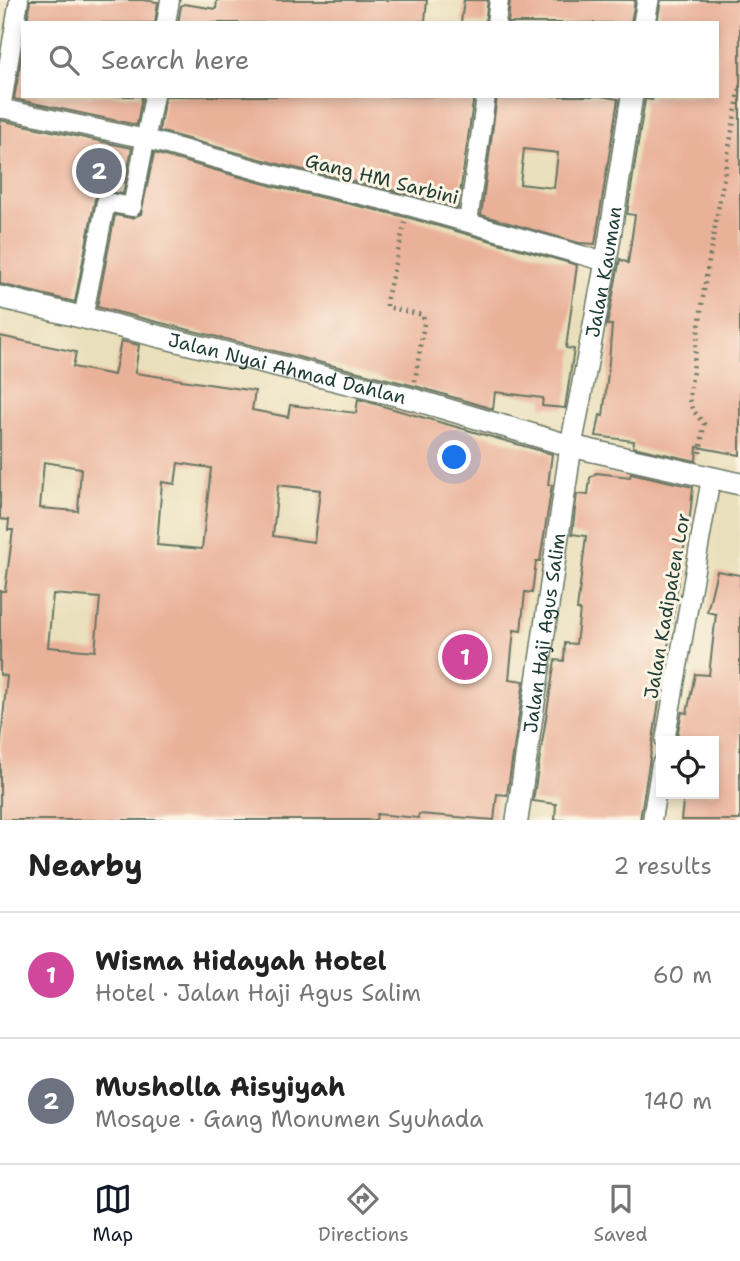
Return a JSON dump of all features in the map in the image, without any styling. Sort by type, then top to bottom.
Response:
[{"type":"street","points":[[1,109],[19,0]]},
{"type":"street","points":[[166,21],[170,0]]},
{"type":"street","points":[[496,21],[499,0]]},
{"type":"street","points":[[644,21],[648,0]]},
{"type":"street","points":[[83,318],[106,202],[132,207],[154,98]]},
{"type":"street","points":[[468,222],[485,98]]},
{"type":"street","name":"Jalan Kauman","points":[[571,446],[606,262],[632,98]]},
{"type":"street","name":"Gang HM Sarbini","points":[[1,109],[146,139],[279,176],[409,206],[606,262]]},
{"type":"street","name":"Jalan Nyai Ahmad Dahlan","points":[[0,297],[412,399],[571,446],[740,484]]},
{"type":"street","name":"Jalan Haji Agus Salim","points":[[517,820],[571,446]]},
{"type":"street","name":"Jalan Kadipaten Lor","points":[[666,736],[704,476]]},
{"type":"street","points":[[652,820],[656,795]]},
{"type":"path","points":[[704,476],[704,424],[692,410],[689,399],[705,283],[740,86]]},
{"type":"path","points":[[409,206],[387,307],[423,315],[412,399]]},
{"type":"building","points":[[30,0],[158,2],[155,21],[27,21]]},
{"type":"building","points":[[217,0],[427,0],[425,21],[178,21],[181,6],[184,4],[216,9]]},
{"type":"building","points":[[464,0],[488,0],[485,21],[461,21]]},
{"type":"building","points":[[510,0],[635,0],[631,21],[508,21]]},
{"type":"building","points":[[661,0],[740,0],[740,455],[697,447],[696,461],[633,447],[634,441],[596,436],[600,415],[603,416],[608,373],[612,325],[607,325],[620,259],[628,263],[635,215],[627,214],[645,99],[719,98],[719,21],[657,21]]},
{"type":"building","points":[[21,59],[21,98],[142,98],[137,125],[14,99]]},
{"type":"building","points":[[165,98],[474,98],[458,208],[282,165],[159,131]]},
{"type":"building","points":[[497,98],[618,99],[595,244],[579,243],[481,215]],"holes":[[[524,149],[558,153],[554,188],[520,184]]]},
{"type":"building","points":[[0,120],[132,148],[123,194],[103,191],[95,199],[75,302],[0,284]]},
{"type":"building","points":[[154,153],[276,187],[406,217],[577,265],[566,348],[574,349],[565,408],[542,406],[543,398],[495,392],[493,409],[415,386],[97,307],[115,215],[131,218],[141,214]]},
{"type":"building","points":[[0,336],[76,352],[73,367],[114,375],[121,341],[139,345],[135,373],[255,391],[252,410],[288,417],[290,405],[356,413],[358,399],[552,454],[548,485],[552,485],[540,561],[536,561],[532,593],[525,592],[521,631],[514,630],[509,679],[524,681],[507,795],[497,794],[494,820],[419,814],[418,818],[377,814],[376,820],[0,820],[0,750],[7,676],[0,675],[0,591],[5,591],[13,530],[8,530],[9,520],[0,519]],"holes":[[[44,462],[81,468],[78,511],[40,508]],[[178,463],[211,468],[202,549],[157,545],[162,482],[175,484]],[[278,485],[320,490],[314,542],[273,536]],[[53,594],[100,598],[95,651],[48,647]]]},
{"type":"building","points":[[596,473],[630,477],[631,473],[693,487],[688,535],[686,534],[640,820],[555,820],[556,804],[533,801],[555,660],[564,661],[565,643],[576,644],[580,610],[577,610],[586,536],[572,534],[577,494],[588,495],[590,478]]},
{"type":"building","points":[[717,571],[740,575],[740,820],[681,820],[683,799],[719,799],[719,736],[677,736],[682,712],[687,713],[695,674],[709,675],[716,614],[707,612]]},
{"type":"place","name":"Musholla Aisyiyah","points":[[99,171]]},
{"type":"place","name":"Wisma Hidayah Hotel","points":[[465,657]]}]
